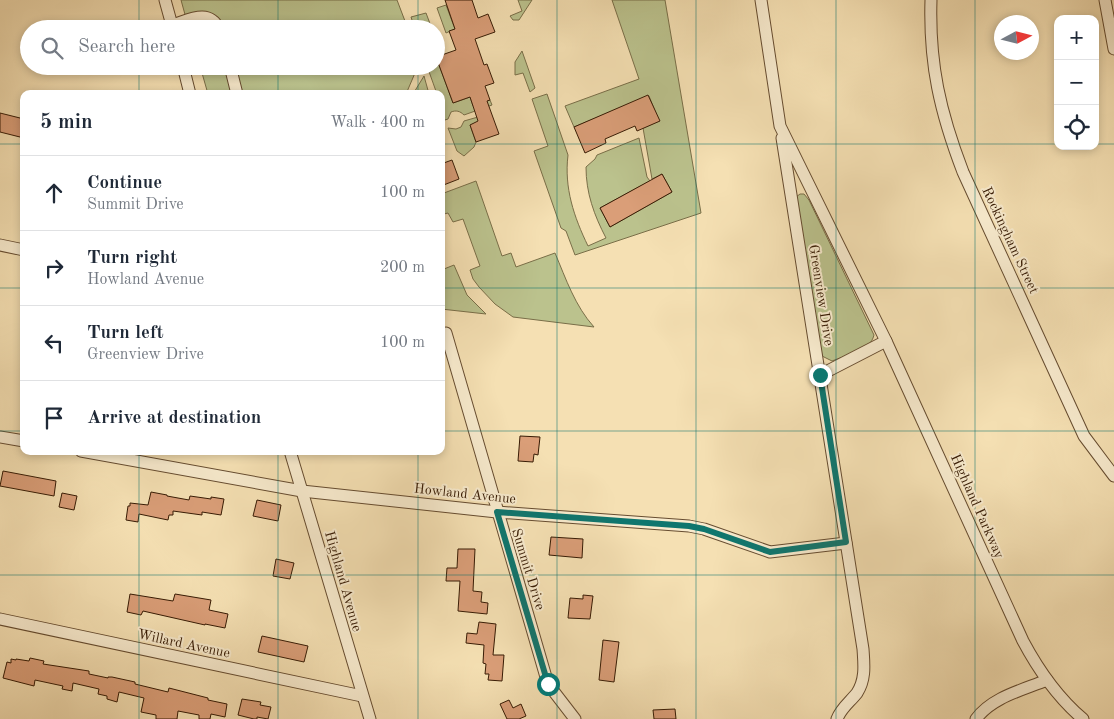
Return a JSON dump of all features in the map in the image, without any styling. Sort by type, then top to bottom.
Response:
[{"type":"street","points":[[165,0],[170,20]]},
{"type":"street","name":"Highland Parkway","points":[[760,0],[780,126],[886,341],[1023,641],[1046,680],[1070,708],[1083,719]]},
{"type":"street","name":"Rockingham Street","points":[[931,0],[932,64],[949,136],[963,172],[1084,436],[1114,476]]},
{"type":"street","points":[[1105,0],[1114,49]]},
{"type":"street","points":[[192,20],[204,16],[214,20]]},
{"type":"street","points":[[185,75],[189,90]]},
{"type":"street","points":[[232,75],[236,90]]},
{"type":"street","name":"Greenview Drive","points":[[780,126],[864,667],[862,682],[857,693],[840,712],[838,719]]},
{"type":"street","points":[[0,245],[20,249]]},
{"type":"street","name":"Summit Drive","points":[[446,333],[548,684],[575,719]]},
{"type":"street","points":[[820,375],[886,341]]},
{"type":"street","points":[[0,437],[20,440]]},
{"type":"street","name":"Howland Avenue","points":[[103,455],[302,491],[497,512],[689,526],[704,529],[770,552],[846,542]]},
{"type":"street","name":"Highland Avenue","points":[[291,455],[370,719]]},
{"type":"street","name":"Willard Avenue","points":[[0,619],[362,696]]},
{"type":"street","points":[[976,719],[1003,698],[1046,680]]},
{"type":"green space","points":[[181,0],[397,0],[405,20],[187,20]]},
{"type":"green space","points":[[518,0],[532,0],[519,20],[513,20],[510,16],[522,11]]},
{"type":"green space","points":[[612,0],[665,0],[701,213],[575,255],[566,231],[561,228],[534,151],[548,146],[532,99],[547,94],[568,155],[567,179],[571,202],[588,246],[606,238],[592,204],[586,177],[586,167],[597,155],[639,138],[647,177],[650,181],[600,208],[610,227],[672,192],[662,174],[652,179],[643,128],[659,121],[649,96],[574,127],[565,106],[639,79]]},
{"type":"green space","points":[[446,5],[455,29],[446,33],[445,20],[441,20],[437,8]]},
{"type":"green space","points":[[426,13],[429,20],[412,20],[411,17]]},
{"type":"green space","points":[[522,51],[535,88],[530,92],[523,73],[515,75],[515,62]]},
{"type":"green space","points":[[203,75],[414,75],[408,90],[207,90]]},
{"type":"green space","points":[[430,75],[443,75],[453,103],[470,97],[473,106],[490,100],[492,105],[464,115],[458,111],[453,111],[448,119],[445,120],[445,90],[436,90]]},
{"type":"green space","points":[[424,76],[428,90],[415,90]]},
{"type":"green space","points":[[478,117],[480,121],[470,125],[476,142],[474,147],[464,156],[457,151],[448,128],[456,129],[461,127],[464,121]]},
{"type":"green space","points":[[476,181],[502,256],[511,253],[516,267],[555,253],[576,301],[594,327],[513,317],[495,304],[473,279],[470,270],[480,266],[463,219],[453,222],[448,213],[445,214],[445,193]]},
{"type":"green space","points":[[804,194],[809,200],[874,335],[872,341],[863,349],[832,361],[822,356],[796,197]]},
{"type":"green space","points":[[454,265],[467,295],[486,314],[445,309],[445,269]]},
{"type":"building","points":[[445,0],[472,0],[478,18],[488,14],[495,32],[475,39],[484,65],[487,64],[494,83],[485,86],[490,100],[487,101],[499,134],[476,142],[470,125],[478,121],[470,97],[453,103],[443,75],[445,75],[445,54],[456,50],[449,31],[455,29]]},
{"type":"building","points":[[648,95],[660,121],[637,131],[635,126],[605,139],[606,143],[585,153],[574,127]]},
{"type":"building","points":[[0,113],[20,118],[20,137],[0,132]]},
{"type":"building","points":[[452,160],[459,179],[445,184],[445,163]]},
{"type":"building","points":[[662,174],[672,192],[610,227],[600,208]]},
{"type":"building","points":[[520,436],[540,437],[538,455],[534,454],[533,462],[518,461]]},
{"type":"building","points":[[3,471],[56,481],[54,496],[0,486]]},
{"type":"building","points":[[151,492],[189,500],[190,496],[224,499],[221,515],[202,512],[202,515],[173,511],[173,515],[169,515],[168,520],[139,514],[138,522],[126,520],[130,503],[148,505]]},
{"type":"building","points":[[62,493],[77,496],[74,510],[59,507]]},
{"type":"building","points":[[257,500],[281,505],[278,521],[253,516]]},
{"type":"building","points":[[551,537],[583,539],[582,558],[549,555]]},
{"type":"building","points":[[458,549],[475,549],[473,591],[482,592],[481,602],[488,603],[487,614],[458,611],[460,581],[446,581],[447,568],[457,568]]},
{"type":"building","points":[[276,559],[294,563],[290,579],[273,576]]},
{"type":"building","points":[[130,594],[173,601],[175,594],[211,600],[209,610],[228,614],[225,628],[143,611],[141,615],[127,612]]},
{"type":"building","points":[[583,595],[593,596],[590,619],[568,618],[570,598],[583,599]]},
{"type":"building","points":[[479,622],[496,624],[493,655],[504,655],[502,681],[488,680],[489,674],[485,674],[486,664],[483,663],[484,645],[466,643],[467,633],[477,634]]},
{"type":"building","points":[[262,636],[308,646],[304,662],[258,652]]},
{"type":"building","points":[[603,640],[619,642],[614,682],[599,680]]},
{"type":"building","points":[[30,658],[44,661],[43,664],[89,671],[89,674],[135,682],[135,684],[168,692],[169,688],[208,698],[208,700],[227,704],[225,717],[211,714],[210,719],[199,719],[199,715],[178,711],[177,719],[156,719],[156,715],[141,712],[144,698],[119,692],[117,702],[107,699],[107,696],[98,694],[99,689],[73,683],[72,691],[62,689],[63,686],[35,680],[34,686],[3,678],[7,662],[11,663],[11,659],[29,661]]},
{"type":"building","points":[[242,699],[261,702],[260,705],[271,707],[268,719],[257,717],[257,719],[254,719],[238,715]]},
{"type":"building","points":[[509,700],[513,708],[521,704],[526,716],[519,719],[507,719],[500,704]]},
{"type":"building","points":[[675,709],[676,719],[654,719],[653,710]]},
{"type":"route","points":[[548,684],[497,512],[689,526],[704,529],[770,552],[846,542],[820,375]]}]
